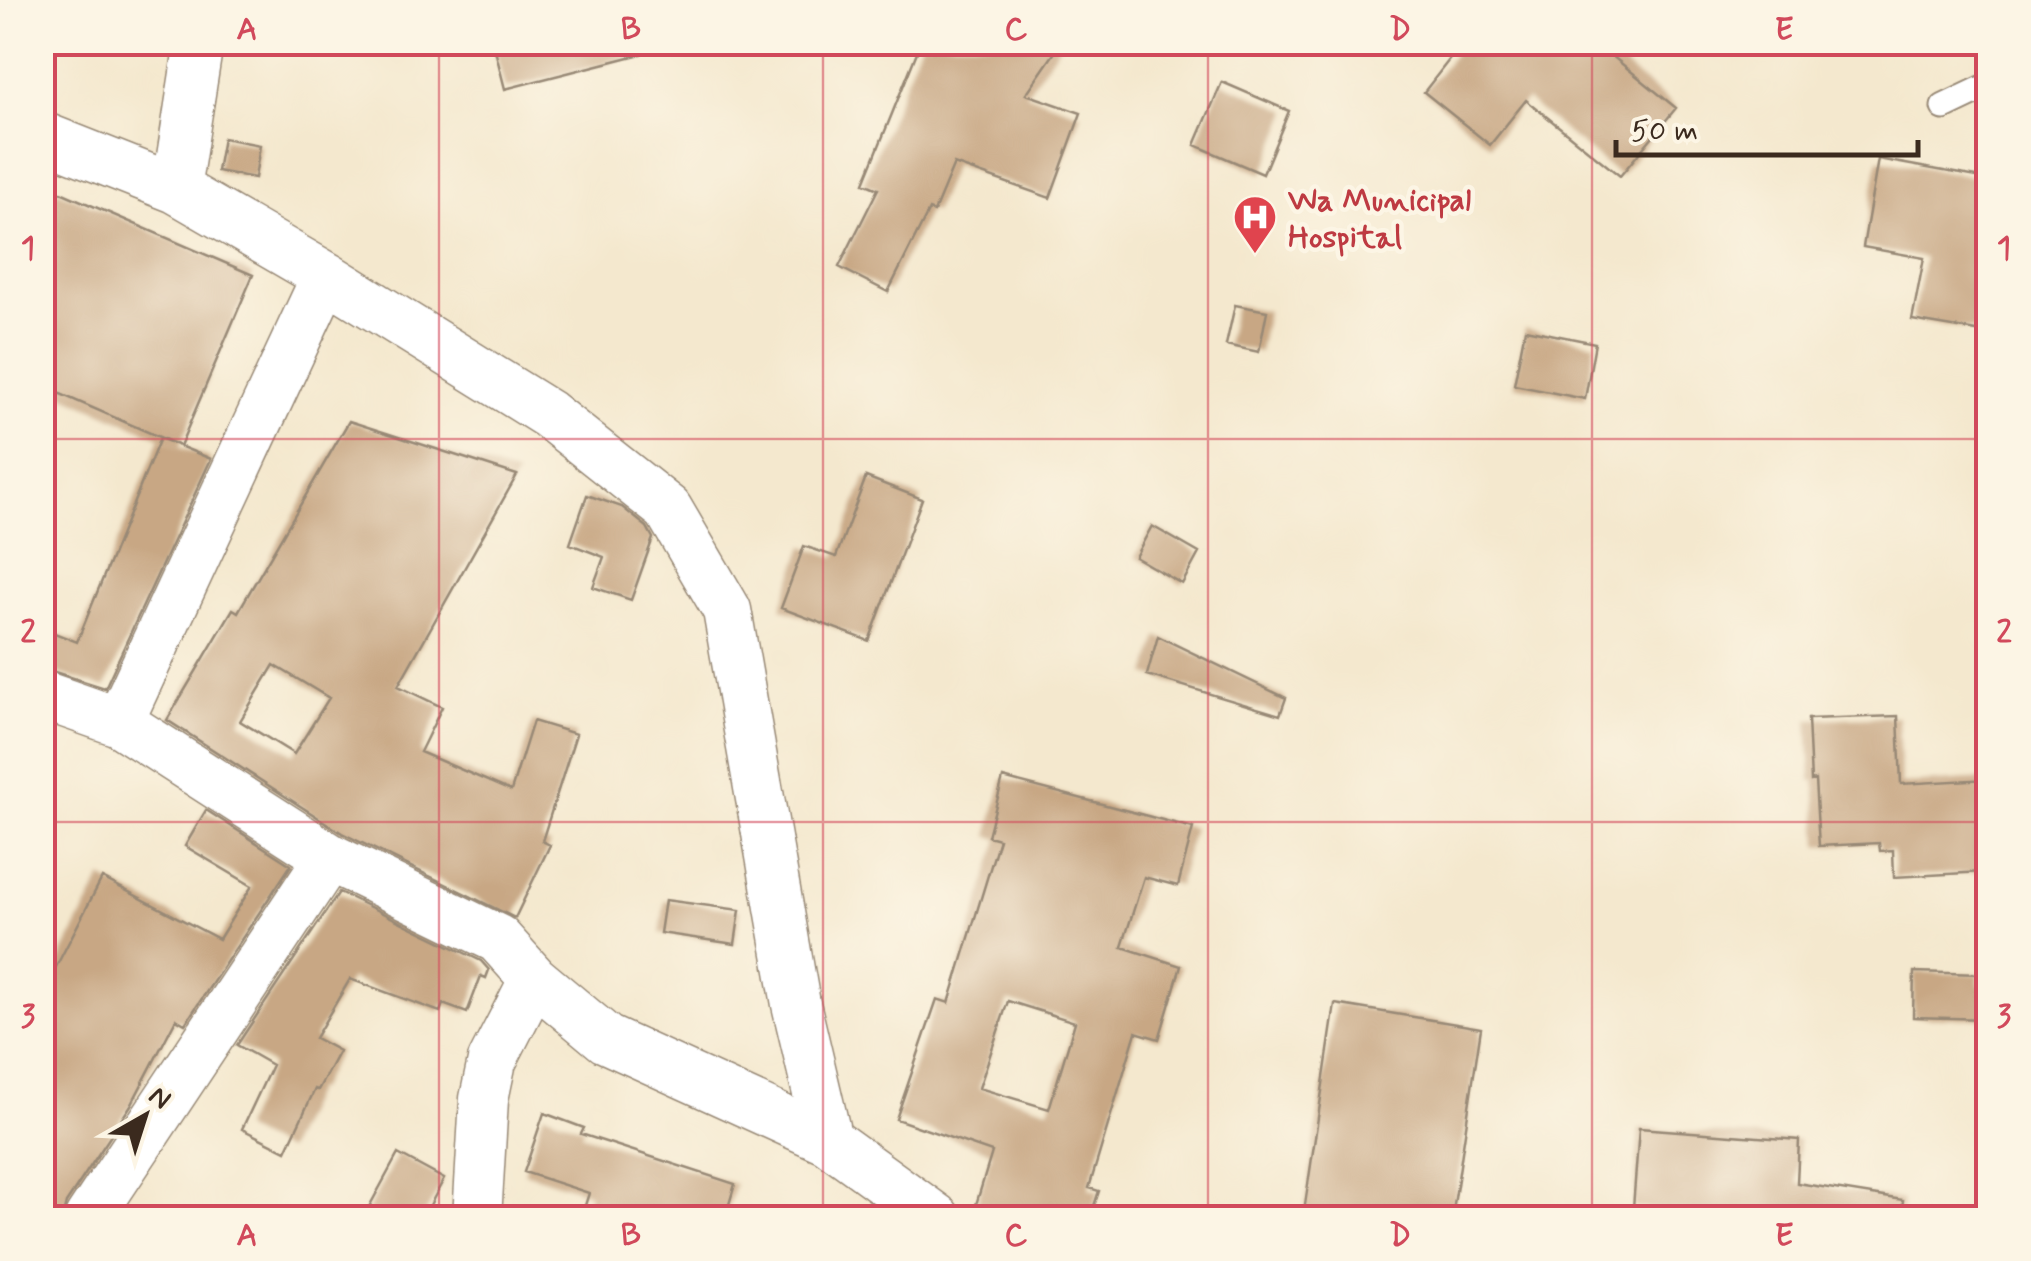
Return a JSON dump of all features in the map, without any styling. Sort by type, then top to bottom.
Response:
[{"type":"street","points":[[176,189],[199,42]]},
{"type":"street","points":[[42,136],[176,189],[326,276],[548,414],[668,509],[727,610],[796,1004],[828,1140]]},
{"type":"street","points":[[120,722],[326,276]]},
{"type":"street","points":[[42,694],[120,722],[328,857],[498,939],[534,979],[606,1038],[828,1140],[936,1218]]},
{"type":"street","points":[[89,1218],[328,857]]},
{"type":"street","points":[[477,1218],[484,1098],[492,1060],[534,979]]},
{"type":"lane","points":[[1944,107],[1988,86]]},
{"type":"building","points":[[493,42],[639,42],[641,54],[505,89]]},
{"type":"building","points":[[921,42],[1062,42],[1026,94],[1081,113],[1050,198],[954,164],[934,212],[929,210],[888,292],[839,267],[878,189],[864,183]]},
{"type":"building","points":[[1463,42],[1595,42],[1676,108],[1620,176],[1526,100],[1490,145],[1424,92]]},
{"type":"building","points":[[1222,82],[1289,111],[1263,174],[1195,145]]},
{"type":"building","points":[[223,138],[260,145],[255,178],[217,171]]},
{"type":"building","points":[[1878,159],[1988,179],[1988,333],[1912,320],[1924,258],[1863,247]]},
{"type":"building","points":[[42,184],[253,275],[180,446],[42,386]]},
{"type":"building","points":[[1235,305],[1267,311],[1259,352],[1226,345]]},
{"type":"building","points":[[1525,329],[1595,343],[1585,399],[1514,385]]},
{"type":"building","points":[[349,421],[517,475],[398,686],[442,707],[420,752],[511,791],[533,721],[576,734],[542,841],[550,845],[515,918],[342,833],[167,720],[233,609],[238,612]],"holes":[[[274,665],[329,698],[294,754],[240,721]]]},
{"type":"building","points":[[160,438],[211,459],[105,688],[42,668],[42,628],[77,642]]},
{"type":"building","points":[[866,477],[922,499],[869,641],[781,608],[804,546],[836,557]]},
{"type":"building","points":[[587,495],[622,507],[647,527],[653,538],[631,600],[593,587],[604,557],[570,544]]},
{"type":"building","points":[[1152,526],[1199,553],[1182,584],[1135,557]]},
{"type":"building","points":[[1158,636],[1286,698],[1280,715],[1147,675]]},
{"type":"building","points":[[1898,716],[1901,784],[1988,779],[1988,843],[1981,844],[1983,872],[1894,877],[1893,850],[1880,851],[1879,843],[1819,846],[1808,719]]},
{"type":"building","points":[[1003,778],[1193,828],[1178,886],[1144,877],[1122,947],[1181,966],[1159,1039],[1136,1032],[1089,1188],[1099,1191],[1090,1218],[972,1218],[992,1152],[896,1119],[937,999],[949,1003],[999,839],[988,836]],"holes":[[[1008,1001],[1075,1022],[1049,1109],[979,1088]]]},
{"type":"building","points":[[206,810],[291,865],[185,1024],[176,1019],[131,1105],[66,1203],[62,1218],[42,1218],[42,994],[102,878],[219,939],[252,886],[185,846]]},
{"type":"building","points":[[339,892],[481,961],[489,970],[486,978],[481,976],[467,1013],[443,1004],[440,1012],[350,979],[315,1038],[339,1051],[318,1090],[315,1089],[286,1151],[242,1129],[272,1065],[237,1045]]},
{"type":"building","points":[[665,900],[740,910],[735,944],[660,933]]},
{"type":"building","points":[[1914,972],[1979,974],[1979,985],[1988,985],[1988,1019],[1913,1017]]},
{"type":"building","points":[[1335,1004],[1481,1028],[1452,1218],[1303,1218]]},
{"type":"building","points":[[544,1113],[584,1128],[581,1134],[735,1184],[725,1218],[581,1218],[589,1193],[524,1172]]},
{"type":"building","points":[[1639,1128],[1799,1140],[1797,1183],[1903,1200],[1901,1218],[1780,1218],[1633,1208]]},
{"type":"building","points":[[398,1154],[444,1179],[423,1218],[363,1218]]},
{"type":"place","name":"Wa Municipal Hospital","points":[[1255,255]]}]
